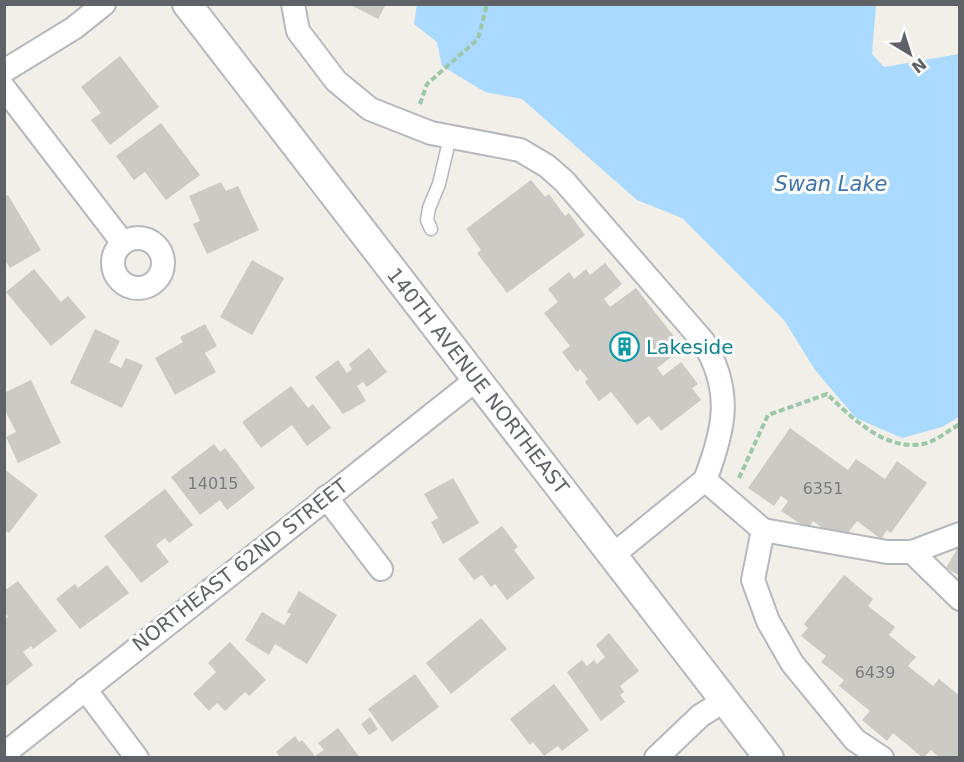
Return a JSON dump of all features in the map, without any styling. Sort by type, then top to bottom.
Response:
[{"type":"street","points":[[4,71],[74,28],[104,4]]},
{"type":"street","name":"140TH AVENUE NORTHEAST","points":[[187,4],[769,758]]},
{"type":"street","points":[[293,4],[298,31],[336,81],[370,109],[431,133],[520,150],[547,166],[564,181],[703,341],[713,357],[722,381],[725,406],[718,446],[705,480],[613,555]]},
{"type":"street","points":[[4,88],[123,243]]},
{"type":"street","name":"NORTHEAST 62ND STREET","points":[[4,754],[477,379]]},
{"type":"street","points":[[705,480],[763,530],[887,552],[912,552],[960,534]]},
{"type":"street","points":[[326,497],[381,569]]},
{"type":"street","points":[[763,530],[753,580],[768,621],[792,663],[855,740],[882,758]]},
{"type":"street","points":[[912,552],[960,599]]},
{"type":"street","points":[[85,688],[137,758]]},
{"type":"street","points":[[656,758],[700,716],[725,700]]},
{"type":"lane","points":[[431,229],[427,220],[429,207],[439,184],[450,137]]},
{"type":"path","points":[[427,84],[478,39],[487,4]]},
{"type":"path","points":[[728,500],[768,415],[828,394],[850,416],[878,436],[906,446],[925,444],[960,424]]},
{"type":"water","name":"Swan Lake","points":[[417,4],[876,5],[872,54],[884,67],[959,54],[959,417],[942,427],[902,438],[856,418],[815,370],[784,320],[682,218],[637,200],[522,99],[485,92],[442,66],[437,42],[414,24]]},
{"type":"building","points":[[349,4],[386,4],[378,19]]},
{"type":"building","points":[[120,56],[159,107],[110,145],[91,120],[101,113],[81,87]]},
{"type":"building","points":[[161,123],[200,175],[166,200],[145,172],[134,180],[116,156]]},
{"type":"building","points":[[531,180],[545,197],[549,194],[565,216],[569,213],[585,235],[507,293],[477,253],[481,250],[466,229]]},
{"type":"building","points":[[221,182],[226,191],[238,186],[259,230],[207,254],[193,224],[200,221],[189,196]]},
{"type":"building","points":[[8,195],[41,250],[10,268],[4,259],[4,197]]},
{"type":"building","points":[[252,260],[284,278],[252,335],[220,317]]},
{"type":"building","name":"Lakeside","points":[[605,263],[622,284],[604,299],[610,307],[636,288],[683,348],[657,368],[663,376],[681,362],[698,384],[692,388],[701,400],[661,431],[649,416],[637,425],[611,392],[599,401],[585,382],[588,379],[580,369],[577,372],[562,352],[570,346],[544,313],[558,302],[548,289],[569,272],[574,279],[586,269],[590,275]]},
{"type":"building","points":[[34,269],[61,302],[68,296],[86,317],[51,346],[6,292]]},
{"type":"building","points":[[205,324],[217,346],[205,353],[216,372],[175,395],[155,358],[183,342],[180,337]]},
{"type":"building","points":[[95,329],[120,341],[109,362],[121,368],[126,358],[143,365],[122,408],[70,383]]},
{"type":"building","points":[[369,348],[387,372],[367,387],[363,382],[357,386],[366,401],[343,414],[315,377],[338,360],[347,373],[352,369],[349,364]]},
{"type":"building","points":[[31,380],[61,443],[18,463],[6,437],[16,432],[4,408],[4,393]]},
{"type":"building","points":[[291,386],[308,408],[313,404],[331,428],[307,446],[292,425],[261,448],[242,422]]},
{"type":"building","points":[[790,428],[848,470],[856,459],[885,479],[897,461],[927,483],[891,533],[887,530],[881,539],[857,521],[841,542],[813,521],[808,529],[781,511],[788,501],[781,496],[774,506],[748,488]]},
{"type":"building","points":[[214,444],[220,452],[225,448],[255,488],[227,510],[220,500],[200,515],[171,477]]},
{"type":"building","points":[[4,469],[38,495],[9,533],[4,530]]},
{"type":"building","points":[[453,478],[479,523],[443,544],[431,522],[438,518],[424,494]]},
{"type":"building","points":[[165,489],[193,525],[169,543],[165,538],[156,545],[169,562],[141,583],[104,536]]},
{"type":"building","points":[[502,526],[518,547],[514,550],[535,578],[507,600],[495,584],[491,587],[482,575],[474,580],[458,559]]},
{"type":"building","points":[[960,544],[960,576],[946,568]]},
{"type":"building","points":[[107,565],[129,593],[80,629],[56,599],[75,584],[78,588]]},
{"type":"building","points":[[844,575],[873,599],[868,606],[895,627],[889,635],[916,657],[908,666],[933,686],[939,679],[960,696],[960,758],[940,758],[931,750],[923,758],[893,733],[887,741],[862,720],[870,711],[839,686],[844,680],[821,662],[826,656],[801,636],[808,628],[804,624]]},
{"type":"building","points":[[18,581],[57,631],[33,649],[31,646],[23,652],[33,665],[6,686],[4,619],[8,617],[4,612],[4,591]]},
{"type":"building","points":[[299,591],[337,615],[307,664],[275,644],[269,655],[245,640],[262,612],[284,625],[291,614],[287,612]]},
{"type":"building","points":[[481,618],[507,649],[451,694],[426,663]]},
{"type":"building","points":[[609,633],[639,671],[620,686],[624,692],[620,695],[625,702],[601,721],[567,672],[582,660],[587,666],[594,660],[597,664],[605,657],[596,645]]},
{"type":"building","points":[[230,642],[266,680],[249,696],[245,692],[225,711],[217,703],[209,711],[193,694],[216,672],[208,663]]},
{"type":"building","points":[[415,674],[439,707],[392,742],[368,709]]},
{"type":"building","points":[[554,684],[589,730],[562,751],[558,746],[544,756],[533,742],[530,745],[510,719]]},
{"type":"building","points":[[370,717],[378,729],[369,735],[361,724]]},
{"type":"building","points":[[338,728],[360,758],[281,758],[276,752],[295,736],[299,742],[302,740],[315,756],[324,750],[318,743]]},
{"type":"place","name":"Lakeside","points":[[625,347]]}]
